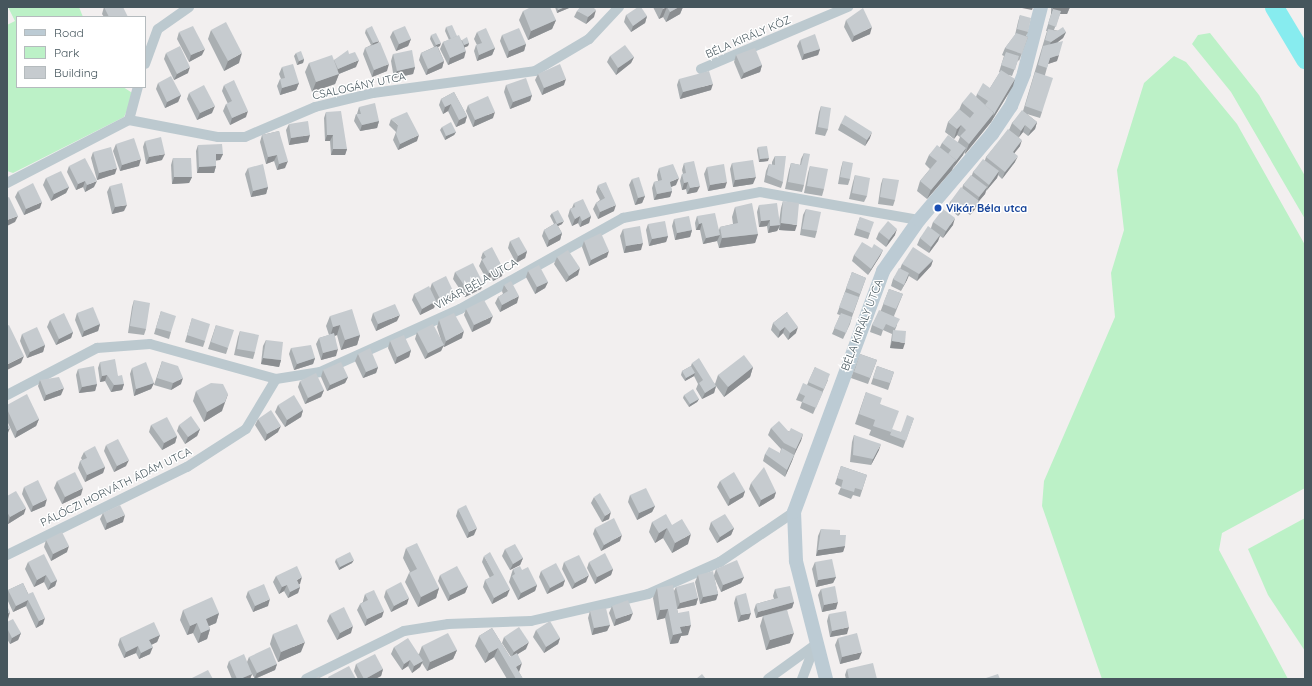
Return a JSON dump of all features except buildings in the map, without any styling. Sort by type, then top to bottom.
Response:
[{"type":"street","points":[[146,61],[158,29],[190,7]]},
{"type":"street","name":"CSALOGÁNY UTCA","points":[[129,120],[218,138],[245,137],[315,107],[373,93],[536,71],[589,39],[619,7]]},
{"type":"street","name":"BÉLA KIRÁLY KÖZ","points":[[701,70],[848,7]]},
{"type":"street","name":"BÉLA KIRÁLY UTCA","points":[[826,679],[816,645],[796,561],[794,512],[883,271],[919,220],[992,134],[1011,106],[1024,73],[1041,7]]},
{"type":"street","points":[[7,183],[129,120],[138,88]]},
{"type":"street","name":"VIKÁR BÉLA UTCA","points":[[7,395],[96,348],[150,344],[276,379],[320,372],[460,309],[623,218],[760,192],[919,220]]},
{"type":"street","name":"PÁLÓCZI HORVÁTH ÁDÁM UTCA","points":[[7,555],[187,467],[246,429],[276,379]]},
{"type":"street","points":[[306,679],[404,631],[448,624],[531,621],[648,594],[720,562],[794,512]]},
{"type":"street","points":[[768,679],[816,645]]},
{"type":"street","points":[[802,679],[816,645]]},
{"type":"green space","points":[[8,7],[79,7],[83,16],[16,16],[16,88],[125,88],[134,94],[124,117],[13,173],[7,171],[7,25],[15,21]]},
{"type":"green space","points":[[1210,33],[1259,95],[1305,176],[1305,219],[1231,92],[1192,44],[1198,35]]},
{"type":"green space","points":[[1174,56],[1186,62],[1237,124],[1305,245],[1305,488],[1222,533],[1219,550],[1288,679],[1102,679],[1042,506],[1044,481],[1115,317],[1111,273],[1124,230],[1117,170],[1144,83]]},
{"type":"green space","points":[[1305,518],[1305,651],[1268,595],[1248,549]]},
{"type":"waterway","points":[[1274,7],[1305,59]]},
{"type":"place","name":"Vikár Béla utca","points":[[938,208]]}]
